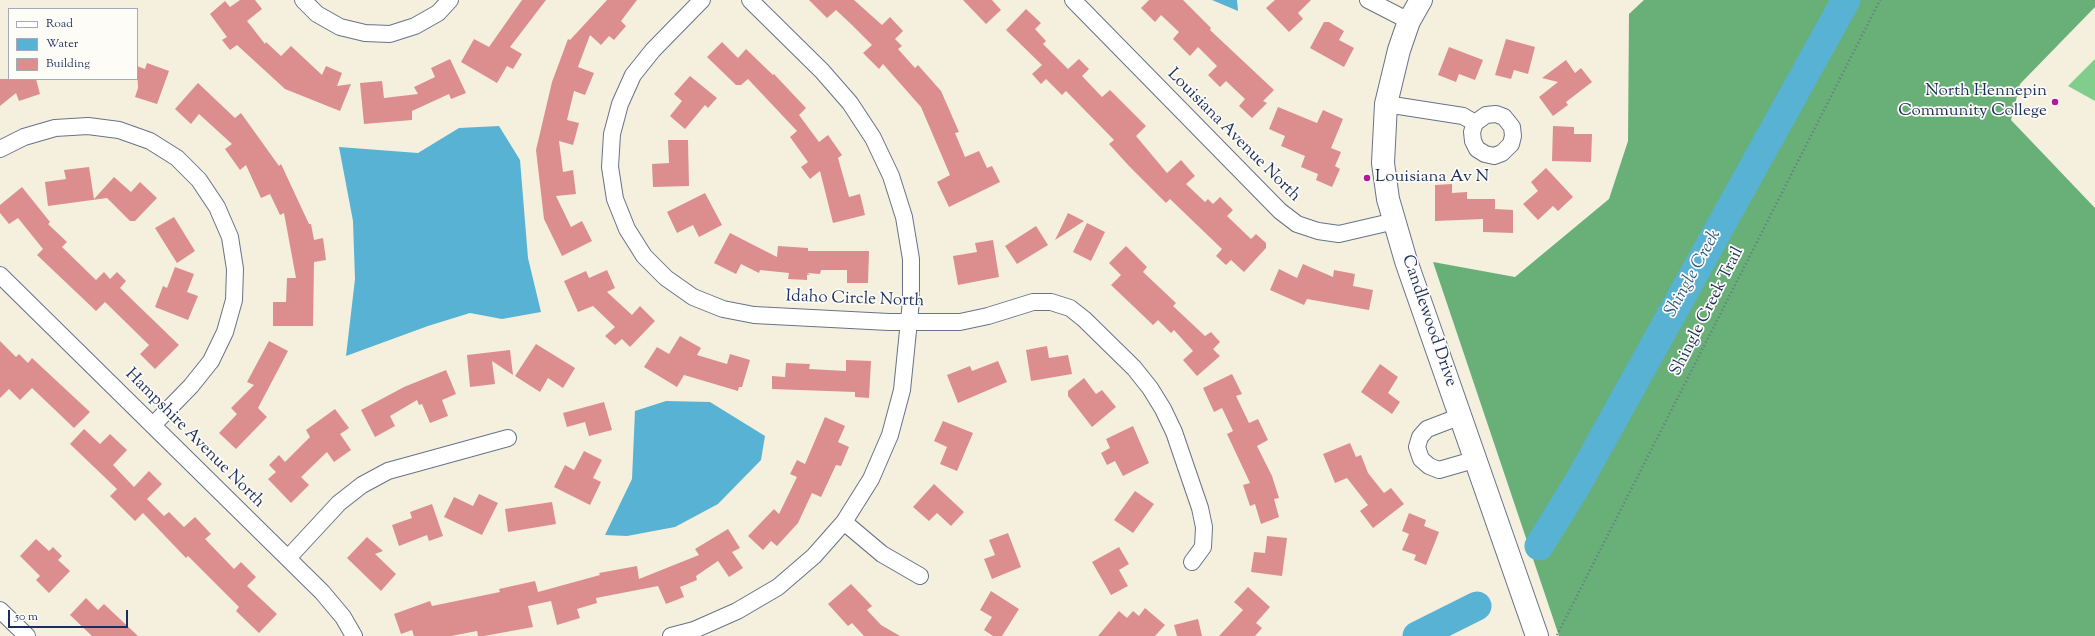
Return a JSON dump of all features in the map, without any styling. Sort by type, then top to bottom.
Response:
[{"type":"street","points":[[303,0],[317,14],[340,27],[365,34],[390,34],[415,26],[432,17],[438,13],[450,0]]},
{"type":"street","name":"Idaho Circle North","points":[[702,0],[633,74],[620,104],[612,134],[610,167],[615,199],[627,229],[644,256],[666,278],[693,297],[723,309],[754,315],[909,322],[960,322],[988,316],[1033,302],[1051,302],[1070,308],[1084,319],[1134,368],[1163,409],[1174,432],[1200,508],[1204,527],[1203,547],[1192,562]]},
{"type":"street","points":[[671,636],[694,630],[738,611],[778,586],[814,556],[844,522],[871,479],[890,435],[902,390],[909,322],[911,258],[904,217],[891,176],[873,138],[850,103],[822,71],[750,0]]},
{"type":"street","name":"Louisiana Avenue North","points":[[1073,0],[1280,211],[1297,224],[1318,231],[1339,234],[1395,221]]},
{"type":"street","points":[[1368,0],[1409,21]]},
{"type":"street","name":"Candlewood Drive","points":[[1421,0],[1409,21],[1391,79],[1386,104],[1383,163],[1388,199],[1406,261],[1461,416],[1547,635]]},
{"type":"street","points":[[1386,104],[1462,116],[1475,124]]},
{"type":"street","points":[[0,150],[24,138],[55,128],[88,126],[119,130],[150,141],[177,158],[199,180],[217,207],[230,237],[235,269],[234,300],[225,332],[211,361],[192,386],[153,425]]},
{"type":"street","name":"Hampshire Avenue North","points":[[0,275],[322,592],[343,617],[354,636]]},
{"type":"street","points":[[1461,416],[1427,429],[1420,437],[1417,447],[1421,459],[1429,466],[1439,470],[1477,459]]},
{"type":"street","points":[[288,558],[339,503],[362,485],[388,470],[508,438]]},
{"type":"street","points":[[844,522],[882,554],[920,576]]},
{"type":"street","points":[[0,610],[27,636]]},
{"type":"path","name":"Shingle Creek Trail","points":[[1547,635],[1880,0]]},
{"type":"green space","points":[[1644,0],[2095,0],[2095,7],[2020,84],[2011,120],[2095,208],[2095,636],[1559,636],[1433,262],[1515,277],[1609,199],[1628,141],[1629,14]]},
{"type":"green space","points":[[2095,59],[2095,101],[2068,86]]},
{"type":"water","points":[[1212,0],[1237,0],[1238,11]]},
{"type":"water","points":[[499,126],[520,160],[528,258],[541,312],[502,319],[470,313],[428,326],[346,356],[355,279],[353,221],[339,147],[418,153],[459,128]]},
{"type":"water","points":[[666,401],[710,402],[765,436],[761,460],[718,504],[675,527],[627,536],[605,535],[632,479],[635,411]]},
{"type":"building","points":[[240,0],[255,0],[262,9],[247,21],[265,44],[266,42],[281,56],[291,46],[322,75],[326,66],[342,73],[337,86],[351,84],[340,111],[285,89],[237,45],[230,50],[222,40],[227,37],[210,14],[225,1],[230,7]]},
{"type":"building","points":[[522,0],[546,0],[510,47],[522,54],[513,69],[507,66],[497,83],[461,62],[474,39],[489,47]]},
{"type":"building","points":[[607,0],[637,0],[621,21],[626,26],[614,40],[609,36],[601,45],[590,35],[578,67],[594,73],[585,95],[574,91],[567,120],[579,123],[573,145],[559,141],[563,172],[573,170],[576,194],[556,196],[571,227],[582,221],[592,241],[562,256],[544,219],[536,150],[552,82],[568,39],[570,40]]},
{"type":"building","points":[[809,0],[854,0],[882,25],[890,17],[903,31],[895,39],[902,46],[898,49],[915,68],[918,65],[941,91],[959,132],[955,133],[965,157],[979,151],[987,168],[992,166],[1000,182],[949,207],[937,182],[950,175],[921,107],[883,64],[879,69],[863,53],[872,45],[852,25],[836,10],[827,18]]},
{"type":"building","points":[[963,0],[992,0],[1001,10],[986,24]]},
{"type":"building","points":[[1149,0],[1183,0],[1211,28],[1210,30],[1274,90],[1263,101],[1267,103],[1252,118],[1239,106],[1245,99],[1226,81],[1220,87],[1208,75],[1217,66],[1198,47],[1190,56],[1173,39],[1179,32],[1161,15],[1155,22],[1141,8]]},
{"type":"building","points":[[1275,0],[1311,0],[1298,13],[1303,19],[1289,32],[1266,8]]},
{"type":"building","points":[[1026,9],[1041,23],[1035,29],[1046,41],[1043,44],[1068,69],[1079,59],[1089,69],[1082,76],[1102,97],[1110,90],[1146,126],[1136,136],[1167,173],[1181,160],[1195,176],[1186,184],[1205,202],[1208,199],[1213,204],[1220,197],[1233,210],[1227,216],[1251,239],[1256,234],[1266,243],[1266,248],[1244,272],[1231,260],[1226,265],[1216,256],[1222,249],[1170,199],[1166,203],[1129,166],[1109,144],[1114,140],[1066,91],[1062,95],[1046,79],[1041,84],[1032,74],[1042,65],[1006,30]]},
{"type":"building","points":[[1324,22],[1329,22],[1344,31],[1339,40],[1354,48],[1344,67],[1310,48]]},
{"type":"building","points":[[1506,39],[1535,47],[1528,74],[1514,70],[1511,79],[1495,75]]},
{"type":"building","points":[[722,42],[738,58],[746,49],[773,75],[774,74],[806,108],[799,115],[819,142],[828,135],[842,155],[838,158],[849,197],[860,194],[865,215],[833,223],[820,171],[810,179],[801,167],[808,162],[790,137],[797,131],[748,79],[741,85],[736,85],[707,57]]},
{"type":"building","points":[[1449,47],[1483,60],[1475,80],[1459,74],[1456,82],[1438,75]]},
{"type":"building","points":[[450,59],[466,93],[451,99],[449,94],[412,111],[412,120],[364,124],[360,83],[382,81],[384,98],[418,94],[414,87],[435,77],[431,68]]},
{"type":"building","points":[[1566,60],[1575,73],[1581,68],[1592,82],[1566,102],[1568,105],[1553,116],[1539,97],[1558,82],[1542,78]]},
{"type":"building","points":[[147,63],[169,71],[157,104],[135,97],[138,88],[138,66],[145,69]]},
{"type":"building","points":[[690,76],[717,98],[708,108],[705,105],[685,129],[670,116],[682,101],[674,94]]},
{"type":"building","points":[[0,79],[36,80],[40,94],[19,101],[16,93],[0,106]]},
{"type":"building","points":[[198,83],[235,118],[241,113],[279,166],[281,164],[309,224],[311,224],[314,240],[323,238],[326,260],[314,262],[313,326],[273,326],[273,302],[286,302],[287,278],[296,278],[284,213],[280,215],[270,194],[261,198],[246,165],[240,170],[225,149],[232,144],[199,114],[191,124],[175,109]]},
{"type":"building","points":[[1278,107],[1317,123],[1323,110],[1343,119],[1331,148],[1341,152],[1335,166],[1340,169],[1332,187],[1316,180],[1318,174],[1301,167],[1305,156],[1281,146],[1285,136],[1269,129]]},
{"type":"building","points":[[1553,126],[1574,127],[1574,134],[1592,134],[1591,162],[1552,161]]},
{"type":"building","points":[[668,140],[688,140],[689,186],[653,187],[652,164],[669,163]]},
{"type":"building","points":[[89,167],[94,199],[114,177],[131,192],[140,182],[157,198],[135,221],[130,221],[107,198],[48,206],[45,182],[66,179],[64,170]]},
{"type":"building","points":[[1546,168],[1573,197],[1558,211],[1553,206],[1538,220],[1523,204],[1538,191],[1531,182]]},
{"type":"building","points":[[1452,184],[1452,193],[1467,192],[1467,199],[1495,199],[1495,209],[1513,210],[1513,233],[1483,232],[1483,219],[1435,221],[1435,185]]},
{"type":"building","points":[[22,187],[50,222],[48,224],[67,242],[62,247],[96,280],[104,272],[110,279],[117,272],[126,281],[120,288],[179,345],[155,369],[140,354],[149,345],[105,302],[96,311],[37,255],[43,249],[18,218],[9,224],[0,213],[0,205]]},
{"type":"building","points":[[705,193],[722,225],[699,237],[693,225],[677,233],[667,212]]},
{"type":"building","points":[[1068,213],[1084,221],[1055,240]]},
{"type":"building","points":[[174,217],[195,251],[177,263],[155,228]]},
{"type":"building","points":[[1087,223],[1105,232],[1091,261],[1073,252]]},
{"type":"building","points":[[1036,226],[1048,245],[1017,264],[1005,246]]},
{"type":"building","points":[[730,233],[777,257],[778,246],[808,248],[808,251],[869,251],[868,283],[847,283],[847,270],[821,270],[820,274],[807,273],[810,275],[807,275],[807,280],[788,279],[789,273],[760,270],[759,273],[741,264],[736,274],[714,263]]},
{"type":"building","points":[[993,240],[999,277],[958,285],[953,256],[977,252],[975,243]]},
{"type":"building","points":[[1126,246],[1147,267],[1143,272],[1176,303],[1173,306],[1205,336],[1211,332],[1220,342],[1213,349],[1220,356],[1197,376],[1183,360],[1193,351],[1174,330],[1171,333],[1158,320],[1153,325],[1111,285],[1121,275],[1109,263]]},
{"type":"building","points":[[1303,264],[1333,277],[1334,270],[1355,274],[1353,286],[1373,290],[1369,310],[1307,299],[1304,305],[1270,290],[1279,269],[1297,278]]},
{"type":"building","points":[[175,267],[194,274],[187,292],[198,296],[188,320],[155,307],[163,286],[167,288]]},
{"type":"building","points":[[607,270],[615,288],[607,292],[632,315],[640,306],[655,321],[630,347],[622,339],[615,345],[605,336],[615,327],[593,306],[578,312],[564,281],[586,271],[589,278]]},
{"type":"building","points":[[680,336],[701,348],[697,355],[727,364],[730,354],[750,360],[742,387],[739,387],[738,391],[684,375],[677,387],[644,367],[657,347],[669,354]]},
{"type":"building","points":[[0,341],[16,357],[19,354],[28,363],[32,358],[90,412],[74,428],[32,388],[20,400],[9,389],[0,398]]},
{"type":"building","points":[[269,341],[288,351],[258,408],[267,417],[236,449],[219,433],[237,414],[231,408],[254,385],[247,382]]},
{"type":"building","points":[[536,344],[575,368],[563,388],[548,378],[540,392],[515,376]]},
{"type":"building","points":[[1047,346],[1049,358],[1068,355],[1072,374],[1031,381],[1026,350]]},
{"type":"building","points":[[510,350],[513,375],[492,361],[495,384],[470,387],[467,355]]},
{"type":"building","points":[[846,360],[871,361],[869,398],[855,397],[855,392],[772,389],[772,376],[785,377],[786,363],[810,364],[809,369],[846,371]]},
{"type":"building","points":[[998,361],[1007,382],[958,403],[947,375],[970,366],[972,371]]},
{"type":"building","points":[[1380,364],[1398,377],[1388,393],[1400,402],[1392,414],[1361,392]]},
{"type":"building","points":[[446,370],[456,394],[442,400],[448,416],[430,423],[422,404],[419,405],[417,400],[390,416],[395,426],[375,437],[361,410],[404,387]]},
{"type":"building","points":[[1232,374],[1242,394],[1236,396],[1249,423],[1258,419],[1268,440],[1257,446],[1272,476],[1279,498],[1274,499],[1279,517],[1261,524],[1255,504],[1250,506],[1243,485],[1250,483],[1227,434],[1233,431],[1222,408],[1214,412],[1203,388]]},
{"type":"building","points":[[1084,378],[1096,394],[1102,390],[1116,407],[1092,427],[1068,396],[1068,391]]},
{"type":"building","points":[[604,402],[612,430],[589,436],[585,422],[567,427],[563,413]]},
{"type":"building","points":[[335,409],[349,428],[340,434],[351,450],[334,462],[327,452],[301,477],[309,485],[291,503],[268,479],[276,472],[269,465],[279,455],[285,462],[310,437],[306,430]]},
{"type":"building","points":[[825,417],[845,426],[838,442],[849,447],[841,466],[836,465],[821,497],[812,493],[798,523],[777,546],[771,541],[763,550],[748,536],[774,509],[779,514],[797,477],[790,474],[797,460],[805,464]]},
{"type":"building","points":[[943,421],[973,433],[957,471],[940,464],[947,447],[934,441]]},
{"type":"building","points":[[1133,426],[1149,463],[1123,476],[1115,461],[1107,465],[1101,453],[1110,448],[1106,439]]},
{"type":"building","points":[[84,429],[100,444],[110,434],[127,450],[113,465],[134,487],[149,471],[162,484],[147,499],[164,516],[169,512],[184,527],[195,517],[211,534],[205,539],[234,569],[241,562],[256,577],[247,586],[277,614],[259,633],[236,611],[239,607],[188,556],[186,558],[143,513],[135,521],[110,496],[117,489],[70,444]]},
{"type":"building","points":[[1350,443],[1356,457],[1361,455],[1368,473],[1384,493],[1391,488],[1404,504],[1373,528],[1360,511],[1368,505],[1347,478],[1335,483],[1323,454]]},
{"type":"building","points":[[584,451],[602,460],[593,478],[601,482],[590,505],[554,487],[565,465],[574,470]]},
{"type":"building","points":[[934,484],[964,512],[951,526],[937,513],[929,521],[913,507]]},
{"type":"building","points":[[1135,491],[1154,504],[1133,533],[1114,520]]},
{"type":"building","points":[[479,494],[498,503],[482,535],[444,517],[454,497],[473,506]]},
{"type":"building","points":[[552,502],[556,524],[508,532],[505,509]]},
{"type":"building","points":[[432,504],[443,536],[429,541],[427,535],[399,546],[392,525],[412,518],[410,512]]},
{"type":"building","points":[[1409,513],[1426,520],[1424,526],[1439,532],[1426,565],[1414,560],[1416,555],[1402,550],[1409,534],[1402,531]]},
{"type":"building","points":[[728,529],[740,548],[732,552],[743,568],[729,577],[718,561],[696,576],[697,580],[680,587],[684,597],[666,604],[658,586],[596,598],[597,603],[577,609],[580,618],[557,625],[551,601],[528,606],[533,627],[484,636],[478,636],[477,631],[451,636],[414,636],[412,630],[401,634],[394,614],[430,601],[432,606],[500,592],[499,589],[535,581],[538,592],[600,575],[599,573],[637,566],[639,579],[699,555],[695,549]]},
{"type":"building","points":[[1008,533],[1021,567],[992,579],[984,559],[995,555],[989,540]]},
{"type":"building","points":[[1267,536],[1287,538],[1282,576],[1251,572],[1254,552],[1265,553]]},
{"type":"building","points":[[367,537],[383,551],[375,554],[396,574],[381,591],[347,558]]},
{"type":"building","points":[[36,539],[49,551],[53,547],[62,556],[58,560],[70,571],[49,593],[36,580],[40,576],[20,556]]},
{"type":"building","points":[[1119,547],[1129,564],[1119,570],[1128,586],[1111,595],[1092,562]]},
{"type":"building","points":[[851,584],[872,606],[867,610],[881,625],[900,636],[864,636],[852,623],[848,626],[828,604]]},
{"type":"building","points":[[1248,587],[1270,607],[1256,623],[1262,628],[1255,636],[1219,636],[1243,610],[1234,602]]},
{"type":"building","points":[[991,591],[1019,609],[1002,636],[993,636],[984,630],[992,617],[980,610]]},
{"type":"building","points":[[86,598],[98,610],[104,604],[138,636],[92,636],[70,615]]},
{"type":"building","points":[[1145,608],[1165,625],[1155,636],[1098,636],[1119,611],[1127,618],[1133,611],[1139,616]]},
{"type":"building","points":[[1198,619],[1202,636],[1177,636],[1174,625]]},
{"type":"waterway","name":"Shingle Creek","points":[[1539,546],[1578,483],[1846,0]]},
{"type":"waterway","name":"Shingle Creek","points":[[1417,636],[1477,606]]},
{"type":"place","name":"North Hennepin Community College","points":[[2055,102]]},
{"type":"place","name":"Louisiana Av N","points":[[1367,178]]}]
